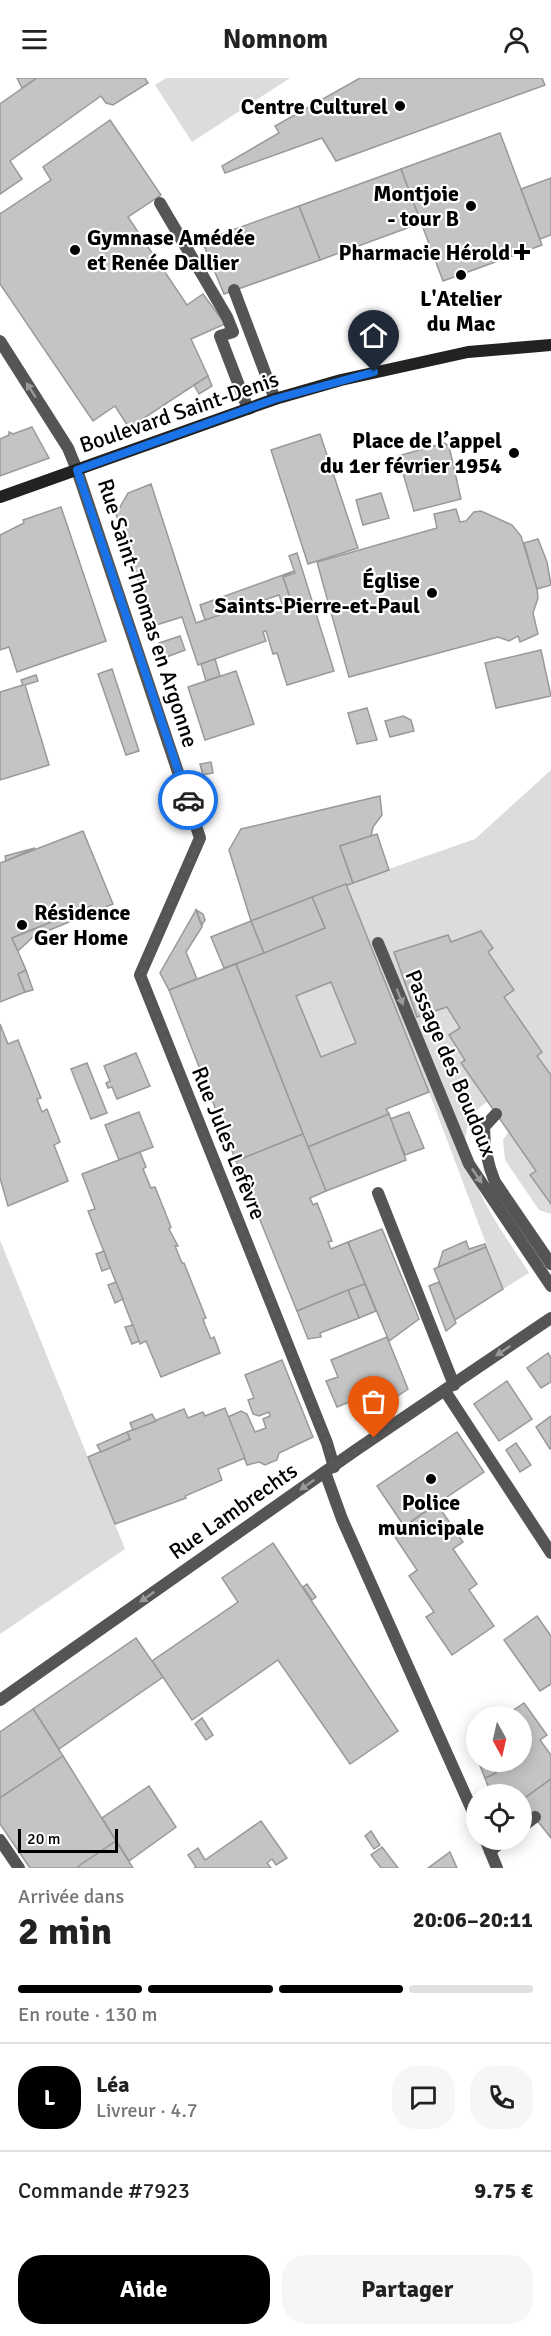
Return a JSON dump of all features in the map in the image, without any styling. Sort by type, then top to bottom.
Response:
[{"type":"main road","name":"Boulevard Saint-Denis","points":[[0,496],[275,399],[340,380],[468,352],[551,345]]},
{"type":"street","points":[[160,203],[227,317],[233,332],[220,336],[248,409]]},
{"type":"street","points":[[234,290],[275,399]]},
{"type":"street","name":"Rue Saint-Thomas en Argonne","points":[[0,341],[68,448],[77,470],[200,838]]},
{"type":"street","name":"Rue Jules Lefèvre","points":[[200,838],[140,975],[327,1443],[329,1470],[342,1519],[466,1796]]},
{"type":"street","name":"Passage des Boudoux","points":[[378,943],[469,1164],[551,1286]]},
{"type":"street","points":[[496,1114],[484,1127],[485,1157],[495,1182],[551,1264]]},
{"type":"street","points":[[378,1193],[449,1388],[551,1553]]},
{"type":"street","name":"Rue Lambrechts","points":[[0,1700],[551,1318]]},
{"type":"street","points":[[0,1840],[19,1868]]},
{"type":"street","points":[[490,1851],[497,1868]]},
{"type":"shaded area","points":[[166,78],[290,78],[192,142],[155,85]]},
{"type":"shaded area","points":[[551,770],[551,1214],[539,1210],[505,1160],[503,1140],[508,1132],[487,1102],[471,1118],[466,1139],[468,1162],[477,1186],[504,1235],[529,1273],[503,1289],[429,1092],[346,884],[475,839]]},
{"type":"shaded area","points":[[331,982],[356,1043],[321,1057],[296,996]]},
{"type":"shaded area","points":[[0,1240],[125,1549],[0,1634]]},
{"type":"building","points":[[17,78],[37,78],[22,88]]},
{"type":"building","points":[[37,78],[145,78],[148,83],[113,105],[106,103],[101,96],[10,161],[22,179],[0,194],[0,104]]},
{"type":"building","name":"Centre Culturel","points":[[360,78],[542,78],[545,85],[336,161],[322,138],[225,173],[222,166],[279,133],[275,126]]},
{"type":"building","name":"Gymnase Amédée et Renée Dallier","points":[[110,120],[161,195],[128,217],[187,305],[203,294],[225,324],[191,339],[208,376],[129,428],[115,406],[93,421],[0,284],[0,214],[51,180],[43,167]]},
{"type":"building","name":"Montjoie - tour B","points":[[500,133],[542,245],[443,281],[401,169]]},
{"type":"building","points":[[401,169],[421,223],[320,260],[299,206]]},
{"type":"building","points":[[551,178],[551,235],[540,239],[521,189]]},
{"type":"building","points":[[299,206],[320,260],[224,294],[202,241]]},
{"type":"building","points":[[208,376],[212,386],[199,394],[194,385]]},
{"type":"building","points":[[32,427],[49,458],[0,476],[0,439],[9,435],[9,432],[13,434]]},
{"type":"building","points":[[320,434],[358,548],[308,564],[271,450]]},
{"type":"building","points":[[444,443],[449,446],[461,499],[414,511],[398,456]]},
{"type":"building","points":[[151,484],[196,623],[254,602],[258,614],[291,601],[283,577],[295,573],[289,556],[297,553],[334,671],[287,685],[277,653],[273,654],[266,631],[263,632],[266,641],[198,665],[182,617],[153,626],[116,514],[128,493]]},
{"type":"building","points":[[381,493],[389,518],[363,525],[356,500]]},
{"type":"building","points":[[61,507],[106,641],[17,672],[9,647],[0,650],[0,535],[24,523],[23,520]]},
{"type":"building","name":"Église Saints-Pierre-et-Paul","points":[[456,509],[460,522],[466,521],[474,512],[481,511],[512,525],[521,536],[537,589],[538,598],[533,613],[538,634],[520,642],[518,636],[509,641],[498,637],[349,677],[317,562],[437,528],[434,514]]},
{"type":"building","points":[[538,539],[547,562],[551,585],[537,589],[524,543]]},
{"type":"building","points":[[294,571],[283,577],[291,601],[282,604],[279,595],[205,620],[200,605]]},
{"type":"building","points":[[180,636],[185,650],[164,658],[159,643]]},
{"type":"building","points":[[541,650],[551,696],[496,708],[485,663]]},
{"type":"building","points":[[215,659],[220,676],[206,681],[201,664]]},
{"type":"building","points":[[112,669],[139,751],[126,755],[98,674]]},
{"type":"building","points":[[236,671],[254,724],[205,740],[188,687]]},
{"type":"building","points":[[36,675],[38,681],[25,685],[49,765],[0,780],[0,692],[23,685],[21,680]]},
{"type":"building","points":[[367,708],[377,740],[357,744],[348,713]]},
{"type":"building","points":[[403,716],[411,720],[414,731],[390,737],[385,721]]},
{"type":"building","points":[[211,762],[213,773],[203,775],[200,764]]},
{"type":"building","points":[[380,796],[382,815],[373,827],[371,836],[340,846],[353,883],[251,921],[229,850],[241,829]]},
{"type":"building","name":"Résidence Ger Home","points":[[83,831],[113,904],[93,912],[91,906],[12,938],[26,970],[18,974],[25,992],[0,1002],[0,863]]},
{"type":"building","points":[[377,834],[389,870],[353,883],[340,846]]},
{"type":"building","points":[[35,848],[6,861],[5,856]]},
{"type":"building","points":[[346,884],[429,1092],[386,1109],[389,1114],[308,1147],[236,964],[325,928],[312,897]],"holes":[[[331,982],[356,1043],[321,1057],[296,996]]]},
{"type":"building","points":[[312,897],[325,928],[264,953],[251,921]]},
{"type":"building","points":[[91,906],[93,912],[33,937],[18,951],[12,938]]},
{"type":"building","points":[[196,910],[202,927],[186,952],[197,979],[169,990],[160,973]]},
{"type":"building","points":[[196,910],[203,914],[205,920],[202,925]]},
{"type":"building","points":[[251,921],[264,953],[224,968],[211,937]]},
{"type":"building","points":[[481,931],[493,948],[488,952],[514,990],[504,997],[542,1052],[537,1056],[551,1075],[551,1204],[530,1175],[536,1171],[461,1063],[465,1060],[449,1035],[460,1028],[447,1007],[417,1017],[394,952],[448,935],[451,942]]},
{"type":"building","points":[[236,964],[303,1134],[236,1161],[169,990]]},
{"type":"building","points":[[26,970],[33,990],[25,992],[18,974]]},
{"type":"building","points":[[0,1024],[8,1044],[18,1040],[41,1098],[37,1099],[42,1112],[47,1109],[60,1142],[54,1145],[68,1181],[8,1206],[0,1178]]},
{"type":"building","points":[[136,1053],[150,1086],[117,1099],[112,1087],[108,1088],[106,1083],[110,1081],[104,1066]]},
{"type":"building","points":[[87,1063],[107,1113],[91,1119],[71,1069]]},
{"type":"building","points":[[139,1112],[153,1147],[119,1160],[105,1125]]},
{"type":"building","points":[[409,1112],[424,1148],[405,1155],[390,1119]]},
{"type":"building","points":[[389,1114],[406,1160],[326,1191],[308,1147]]},
{"type":"building","points":[[303,1134],[326,1191],[310,1198],[313,1205],[317,1203],[332,1241],[328,1242],[331,1249],[348,1242],[365,1284],[297,1311],[236,1161]]},
{"type":"building","points":[[140,1152],[146,1167],[143,1169],[151,1188],[155,1187],[171,1227],[169,1229],[178,1246],[175,1246],[206,1318],[203,1319],[205,1325],[211,1339],[214,1337],[220,1353],[161,1377],[146,1341],[140,1344],[88,1211],[95,1209],[82,1174]]},
{"type":"building","points":[[382,1229],[419,1319],[389,1341],[348,1242]]},
{"type":"building","points":[[466,1241],[469,1249],[485,1244],[486,1247],[438,1267],[443,1251]]},
{"type":"building","points":[[486,1247],[503,1289],[455,1320],[434,1269]]},
{"type":"building","points":[[104,1251],[110,1268],[102,1271],[96,1254]]},
{"type":"building","points":[[116,1282],[123,1299],[115,1303],[108,1285]]},
{"type":"building","points":[[439,1282],[456,1323],[446,1331],[429,1286]]},
{"type":"building","points":[[365,1284],[376,1311],[359,1318],[348,1290]]},
{"type":"building","points":[[348,1290],[359,1318],[320,1333],[321,1337],[308,1339],[297,1311]]},
{"type":"building","points":[[133,1325],[139,1341],[132,1344],[125,1327]]},
{"type":"building","points":[[387,1337],[408,1389],[396,1397],[391,1385],[337,1407],[326,1381],[338,1377],[331,1360]]},
{"type":"building","points":[[548,1353],[551,1358],[551,1382],[541,1388],[527,1368]]},
{"type":"building","points":[[282,1360],[313,1437],[279,1453],[277,1460],[265,1465],[259,1462],[247,1465],[228,1417],[241,1411],[247,1414],[255,1432],[266,1428],[263,1419],[270,1416],[269,1412],[259,1416],[253,1414],[248,1400],[254,1398],[245,1375]]},
{"type":"building","points":[[507,1381],[532,1419],[499,1441],[474,1404]]},
{"type":"building","points":[[225,1408],[245,1458],[218,1469],[222,1480],[185,1496],[186,1498],[115,1524],[88,1457],[130,1439],[127,1432],[184,1409],[188,1418],[203,1412],[205,1416]]},
{"type":"building","points":[[152,1414],[156,1421],[133,1430],[130,1423]]},
{"type":"building","points":[[551,1416],[551,1448],[550,1449],[536,1427]]},
{"type":"building","points":[[127,1432],[130,1439],[101,1452],[97,1445]]},
{"type":"building","name":"Police municipale","points":[[457,1432],[484,1472],[404,1526],[377,1486]]},
{"type":"building","points":[[516,1443],[531,1465],[520,1472],[506,1450]]},
{"type":"building","points":[[437,1504],[463,1542],[453,1549],[477,1584],[469,1590],[494,1626],[452,1655],[426,1617],[434,1612],[409,1576],[417,1570],[393,1534]]},
{"type":"building","points":[[273,1543],[398,1731],[350,1764],[278,1660],[192,1720],[152,1661],[238,1602],[222,1578]]},
{"type":"building","points":[[307,1584],[316,1597],[312,1600],[303,1587]]},
{"type":"building","points":[[537,1616],[551,1636],[551,1684],[540,1691],[504,1640]]},
{"type":"building","points":[[136,1638],[163,1677],[59,1749],[33,1709]]},
{"type":"building","points":[[33,1709],[63,1756],[0,1798],[0,1732]]},
{"type":"building","points":[[532,1714],[547,1735],[540,1740],[551,1755],[551,1779],[532,1793],[532,1784],[487,1784],[485,1778],[496,1773],[532,1772]]},
{"type":"building","points":[[202,1718],[213,1735],[206,1740],[195,1724]]},
{"type":"building","points":[[63,1756],[116,1841],[77,1868],[30,1868],[0,1824],[0,1798]]},
{"type":"building","points":[[483,1772],[496,1773],[485,1778]]},
{"type":"building","points":[[551,1779],[551,1838],[532,1814],[532,1793]]},
{"type":"building","points":[[149,1786],[176,1827],[129,1861],[102,1818]]},
{"type":"building","points":[[261,1821],[287,1858],[276,1865],[272,1859],[267,1863],[271,1868],[194,1868],[196,1867],[188,1855],[198,1848],[205,1860]]},
{"type":"building","points":[[371,1831],[380,1845],[374,1849],[365,1836]]},
{"type":"building","points":[[116,1841],[133,1868],[77,1868],[80,1865]]},
{"type":"building","points":[[382,1847],[398,1868],[381,1868],[371,1855]]},
{"type":"building","points":[[450,1852],[457,1868],[428,1868]]},
{"type":"way so far","points":[[188,800],[200,838],[140,975],[327,1443],[334,1467],[374,1438]]},
{"type":"place","name":"Centre Culturel","points":[[400,106]]},
{"type":"place","name":"Montjoie - tour B","points":[[471,206]]},
{"type":"place","name":"Gymnase Amédée et Renée Dallier","points":[[75,250]]},
{"type":"place","name":"Pharmacie Hérold","points":[[522,252]]},
{"type":"place","name":"L'Atelier du Mac","points":[[461,275]]},
{"type":"place","name":"Place de l’appel du 1er février 1954","points":[[514,453]]},
{"type":"place","name":"Église Saints-Pierre-et-Paul","points":[[432,593]]},
{"type":"place","name":"Résidence Ger Home","points":[[22,925]]},
{"type":"place","name":"Police municipale","points":[[431,1479]]},
{"type":"route","points":[[188,800],[77,470],[275,399],[374,372]]}]
